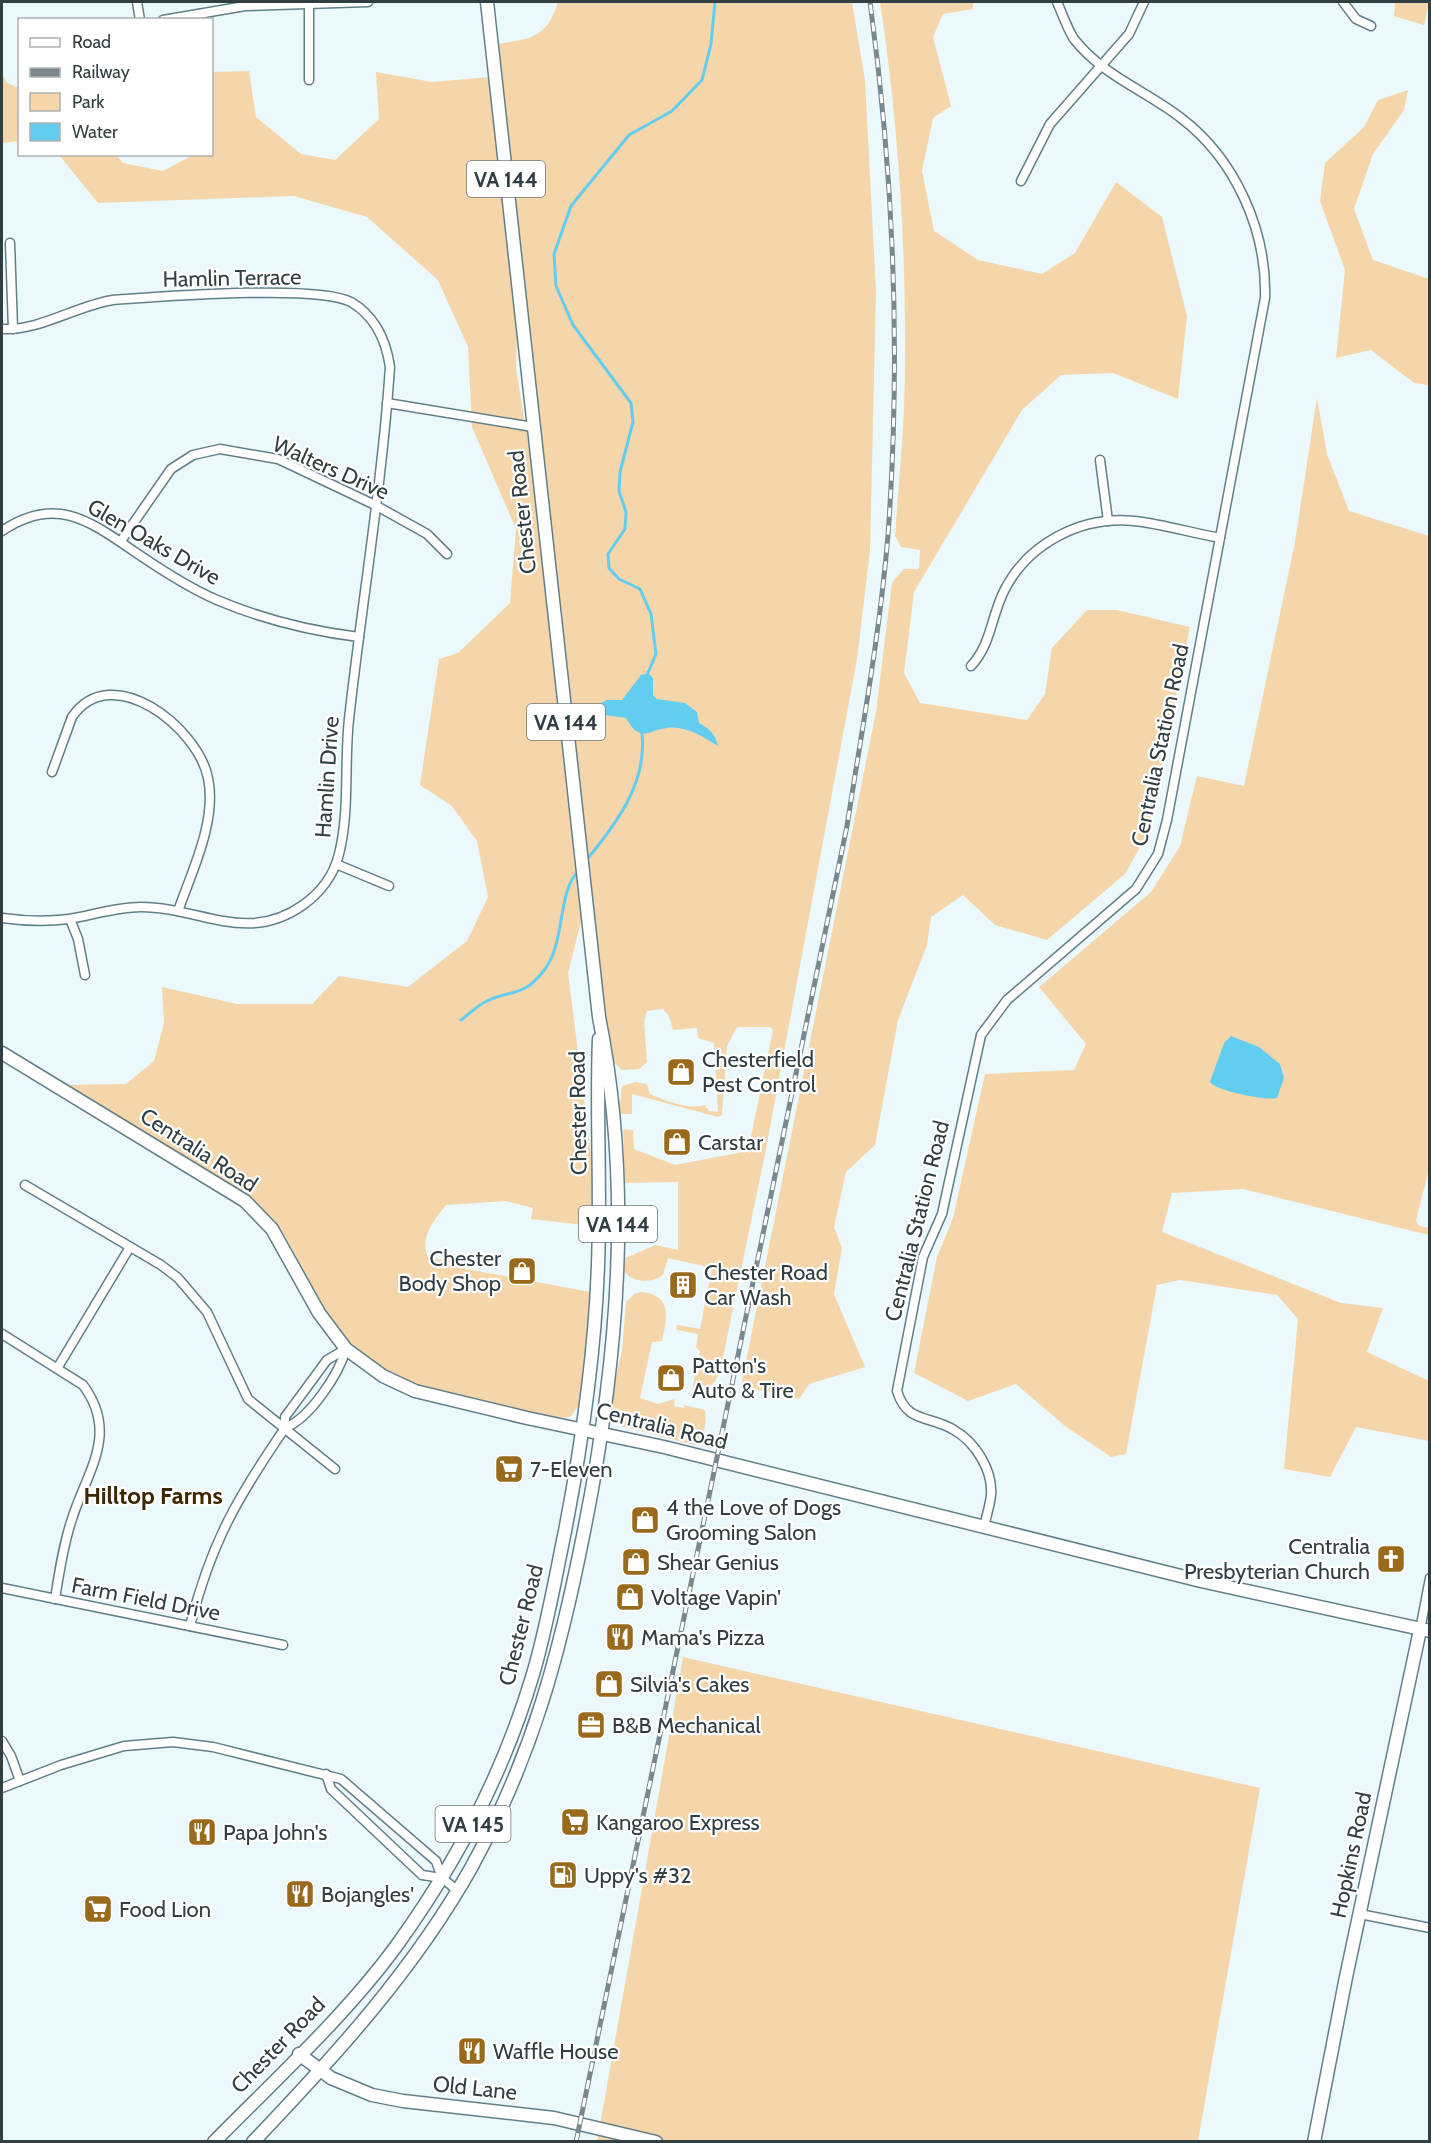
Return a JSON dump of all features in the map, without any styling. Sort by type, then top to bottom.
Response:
[{"type":"main road","name":"Chester Road","points":[[253,2142],[321,2071],[400,1977],[458,1891],[522,1764],[547,1693],[571,1595],[602,1432],[614,1322],[619,1189],[614,1102],[599,1017],[487,2]]},
{"type":"main road","name":"Chester Road","points":[[214,2142],[299,2054],[395,1948],[442,1878],[493,1784],[534,1672],[572,1492],[583,1429],[595,1323],[598,1265],[599,1017]]},
{"type":"main road","name":"Centralia Road","points":[[2,1053],[245,1202],[272,1230],[319,1313],[346,1349],[383,1376],[415,1390],[536,1420],[602,1432],[1201,1581],[1425,1631]]},
{"type":"main road","name":"Hopkins Road","points":[[1314,2142],[1360,1914],[1425,1631]]},
{"type":"main road","name":"Old Lane","points":[[299,2054],[346,2086],[385,2098],[554,2118],[656,2142]]},
{"type":"street","points":[[137,2],[140,18]]},
{"type":"street","points":[[175,18],[245,6],[368,2]]},
{"type":"street","name":"Centralia Station Road","points":[[984,1527],[991,1494],[987,1470],[974,1447],[954,1430],[915,1416],[901,1405],[897,1391],[923,1257],[942,1214],[981,1035],[1007,1000],[1136,889],[1158,854],[1167,820],[1263,319],[1266,280],[1260,246],[1242,192],[1208,142],[1182,118],[1129,87],[1101,67],[1073,37],[1057,2]]},
{"type":"street","points":[[1021,181],[1050,124],[1129,34],[1144,2]]},
{"type":"street","points":[[1343,2],[1356,19],[1371,26]]},
{"type":"street","points":[[309,5],[309,80]]},
{"type":"street","points":[[10,243],[13,329]]},
{"type":"street","name":"Hamlin Terrace","points":[[2,329],[27,328],[84,306],[113,300],[292,293],[329,295],[360,308],[378,328],[388,353],[390,367],[387,403]]},
{"type":"street","points":[[387,403],[533,427]]},
{"type":"street","name":"Hamlin Drive","points":[[2,918],[49,921],[70,919],[119,908],[139,907],[178,910],[232,924],[277,919],[291,913],[316,895],[336,864],[346,806],[349,722],[387,403]]},
{"type":"street","name":"Walters Drive","points":[[121,541],[171,469],[192,455],[220,448],[278,459],[375,505],[427,534],[447,554]]},
{"type":"street","points":[[1100,460],[1108,521]]},
{"type":"street","name":"Glen Oaks Drive","points":[[2,531],[35,514],[59,513],[84,519],[121,541],[166,573],[217,600],[276,621],[359,637]]},
{"type":"street","points":[[970,666],[981,655],[988,640],[1003,592],[1031,556],[1047,541],[1065,532],[1108,521],[1134,521],[1220,538]]},
{"type":"street","points":[[52,772],[72,717],[77,710],[94,699],[106,696],[140,702],[165,714],[178,725],[201,758],[210,792],[204,831],[178,910]]},
{"type":"street","points":[[336,864],[389,886]]},
{"type":"street","points":[[70,919],[78,939],[85,975]]},
{"type":"street","points":[[25,1185],[161,1265],[193,1294],[216,1330],[240,1388],[248,1399],[335,1470]]},
{"type":"street","points":[[58,1367],[130,1247]]},
{"type":"street","points":[[2,1334],[58,1367],[83,1385],[91,1395],[101,1426],[97,1454],[70,1523],[55,1599]]},
{"type":"street","points":[[190,1626],[201,1582],[218,1538],[234,1506],[285,1428],[285,1416],[327,1360],[346,1349]]},
{"type":"street","points":[[285,1428],[297,1424],[340,1370],[346,1349]]},
{"type":"street","name":"Hopkins Road","points":[[1425,1631],[1430,1578]]},
{"type":"street","name":"Farm Field Drive","points":[[2,1588],[283,1646]]},
{"type":"street","points":[[2,1741],[11,1756],[20,1781]]},
{"type":"street","points":[[2,1788],[118,1748],[150,1742],[181,1742],[213,1747],[341,1779],[436,1861],[442,1878]]},
{"type":"street","points":[[326,1774],[331,1789],[422,1875],[442,1878],[458,1891]]},
{"type":"street","points":[[1360,1914],[1430,1928]]},
{"type":"green space","points":[[558,2],[852,2],[865,80],[876,291],[870,551],[857,659],[765,1154],[721,1367],[715,1382],[709,1387],[700,1386],[697,1391],[692,1390],[700,1351],[696,1348],[698,1334],[677,1330],[676,1327],[678,1325],[700,1329],[712,1268],[668,1258],[663,1275],[653,1280],[637,1280],[624,1271],[625,1258],[656,1245],[678,1250],[678,1182],[625,1183],[623,1129],[633,1130],[634,1149],[675,1165],[748,1151],[773,1030],[770,1027],[737,1027],[727,1046],[722,1115],[718,1117],[632,1094],[632,1114],[619,1114],[622,1086],[636,1082],[647,1084],[650,1094],[663,1099],[684,1106],[705,1105],[709,1111],[718,1112],[714,1043],[698,1038],[697,1028],[673,1030],[669,1016],[663,1009],[647,1011],[644,1021],[647,1062],[639,1069],[622,1070],[612,1060],[605,1017],[497,44],[536,35],[549,23]]},
{"type":"green space","points":[[880,2],[973,2],[973,9],[943,14],[933,37],[951,106],[933,118],[922,171],[934,231],[978,260],[1042,274],[1075,253],[1116,182],[1162,217],[1187,316],[1178,399],[1113,373],[1061,375],[1022,410],[914,592],[904,673],[920,703],[1027,720],[1045,694],[1052,648],[1087,610],[1117,610],[1190,627],[1148,833],[1125,874],[1047,940],[995,925],[963,895],[931,917],[927,945],[898,1020],[875,1145],[846,1172],[834,1227],[842,1248],[834,1294],[865,1367],[809,1384],[799,1399],[741,1386],[876,712],[892,582],[904,569],[919,569],[920,550],[901,547],[895,536],[904,406],[904,272],[900,182],[892,92]]},
{"type":"green space","points":[[1395,2],[1429,2],[1424,25],[1394,16]]},
{"type":"green space","points":[[249,71],[256,117],[301,154],[335,160],[379,119],[376,72],[432,82],[490,77],[517,327],[516,369],[531,459],[570,780],[582,918],[568,973],[594,1179],[593,1226],[531,1219],[533,1208],[506,1201],[446,1205],[429,1230],[425,1243],[428,1257],[453,1262],[466,1269],[591,1292],[581,1403],[570,1417],[536,1415],[447,1393],[421,1386],[377,1367],[358,1353],[326,1314],[286,1238],[261,1207],[249,1197],[61,1085],[126,1084],[154,1061],[164,1023],[162,987],[237,1004],[312,1004],[339,976],[408,987],[467,941],[488,897],[477,841],[452,806],[420,785],[439,659],[458,653],[510,603],[516,529],[472,427],[468,347],[438,280],[367,217],[294,196],[98,203],[60,156],[117,156],[123,163],[163,171],[191,156],[213,156],[213,72]]},
{"type":"green space","points":[[2,73],[7,83],[18,88],[18,141],[2,143]]},
{"type":"green space","points":[[1408,90],[1404,110],[1373,154],[1354,209],[1373,260],[1429,279],[1429,385],[1414,383],[1371,350],[1336,358],[1345,270],[1320,201],[1325,163],[1364,127],[1378,100]]},
{"type":"green space","points":[[1317,398],[1327,454],[1349,511],[1429,536],[1430,1165],[1416,1221],[1418,1225],[1429,1228],[1429,1235],[1243,1189],[1172,1193],[1162,1232],[1341,1303],[1383,1308],[1367,1352],[1429,1381],[1429,1441],[1356,1427],[1330,1477],[1284,1469],[1298,1319],[1277,1295],[1180,1280],[1157,1285],[1126,1454],[1111,1457],[1065,1426],[1016,1384],[968,1401],[914,1373],[937,1257],[953,1218],[985,1074],[1074,1070],[1086,1044],[1039,987],[1151,892],[1180,846],[1197,776],[1244,786],[1295,542]]},
{"type":"green space","points":[[641,1292],[658,1298],[663,1303],[666,1316],[662,1341],[652,1342],[640,1398],[658,1404],[675,1399],[674,1406],[684,1408],[684,1405],[705,1410],[703,1435],[694,1445],[621,1426],[612,1414],[611,1400],[622,1350],[626,1302],[634,1294]]},
{"type":"green space","points":[[683,1657],[1260,1788],[1198,2141],[597,2142]]},
{"type":"water","points":[[648,673],[653,678],[653,695],[657,699],[685,703],[697,712],[699,723],[712,732],[718,746],[684,729],[669,728],[641,733],[634,730],[626,718],[584,712],[607,700],[622,700],[641,675]]},
{"type":"water","points":[[1231,1036],[1259,1047],[1280,1064],[1284,1078],[1277,1098],[1242,1094],[1222,1089],[1210,1082],[1224,1043]]},
{"type":"waterway","points":[[648,673],[656,654],[651,614],[640,589],[619,579],[609,568],[608,554],[625,529],[626,512],[619,491],[620,472],[633,422],[631,403],[573,325],[556,286],[554,254],[571,206],[629,135],[672,111],[702,80],[711,44],[715,2]]},
{"type":"waterway","points":[[589,857],[611,829],[629,800],[640,768],[642,733]]},
{"type":"waterway","points":[[461,1020],[487,1001],[524,989],[538,978],[556,946],[566,894],[576,874]]},
{"type":"railway","points":[[576,2142],[847,826],[875,645],[888,535],[892,468],[894,335],[890,201],[870,2]]},
{"type":"place","name":"Chesterfield Pest Control","points":[[681,1072]]},
{"type":"place","name":"Carstar","points":[[677,1142]]},
{"type":"place","name":"Chester Body Shop","points":[[522,1271]]},
{"type":"place","name":"Chester Road Car Wash","points":[[683,1285]]},
{"type":"place","name":"Patton's Auto & Tire","points":[[671,1378]]},
{"type":"place","name":"7-Eleven","points":[[509,1469]]},
{"type":"place","name":"4 the Love of Dogs Grooming Salon","points":[[645,1520]]},
{"type":"place","name":"Centralia Presbyterian Church","points":[[1391,1559]]},
{"type":"place","name":"Shear Genius","points":[[636,1562]]},
{"type":"place","name":"Voltage Vapin'","points":[[630,1597]]},
{"type":"place","name":"Mama's Pizza","points":[[620,1637]]},
{"type":"place","name":"Silvia's Cakes","points":[[609,1684]]},
{"type":"place","name":"B&B Mechanical","points":[[591,1725]]},
{"type":"place","name":"Kangaroo Express","points":[[575,1822]]},
{"type":"place","name":"Papa John's","points":[[202,1832]]},
{"type":"place","name":"Uppy's #32","points":[[563,1875]]},
{"type":"place","name":"Bojangles'","points":[[300,1894]]},
{"type":"place","name":"Food Lion","points":[[98,1909]]},
{"type":"place","name":"Waffle House","points":[[472,2051]]},
{"type":"district","name":"Hilltop Farms","points":[[153,1495]]}]
